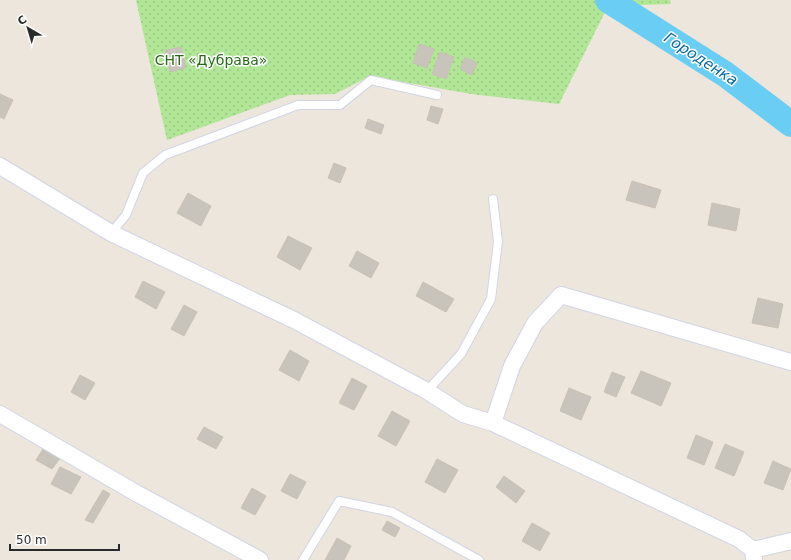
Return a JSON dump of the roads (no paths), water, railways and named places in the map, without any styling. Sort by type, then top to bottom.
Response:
[{"type":"street","points":[[0,166],[111,233],[294,320],[427,391],[464,414],[493,423],[739,539],[754,555],[791,541]]},
{"type":"street","points":[[493,423],[515,360],[536,323],[561,295],[791,362]]},
{"type":"street","points":[[0,414],[136,493],[260,560]]},
{"type":"lane","points":[[111,233],[126,215],[143,172],[165,155],[298,104],[340,105],[371,80],[437,95]]},
{"type":"lane","points":[[427,391],[461,354],[491,299],[498,242],[493,199]]},
{"type":"lane","points":[[303,560],[339,501],[392,512],[479,560]]},
{"type":"waterway","name":"Городенка","points":[[608,0],[725,74],[791,124]]},
{"type":"park label","name":"СНТ «Дубрава»","points":[[211,60]]}]
